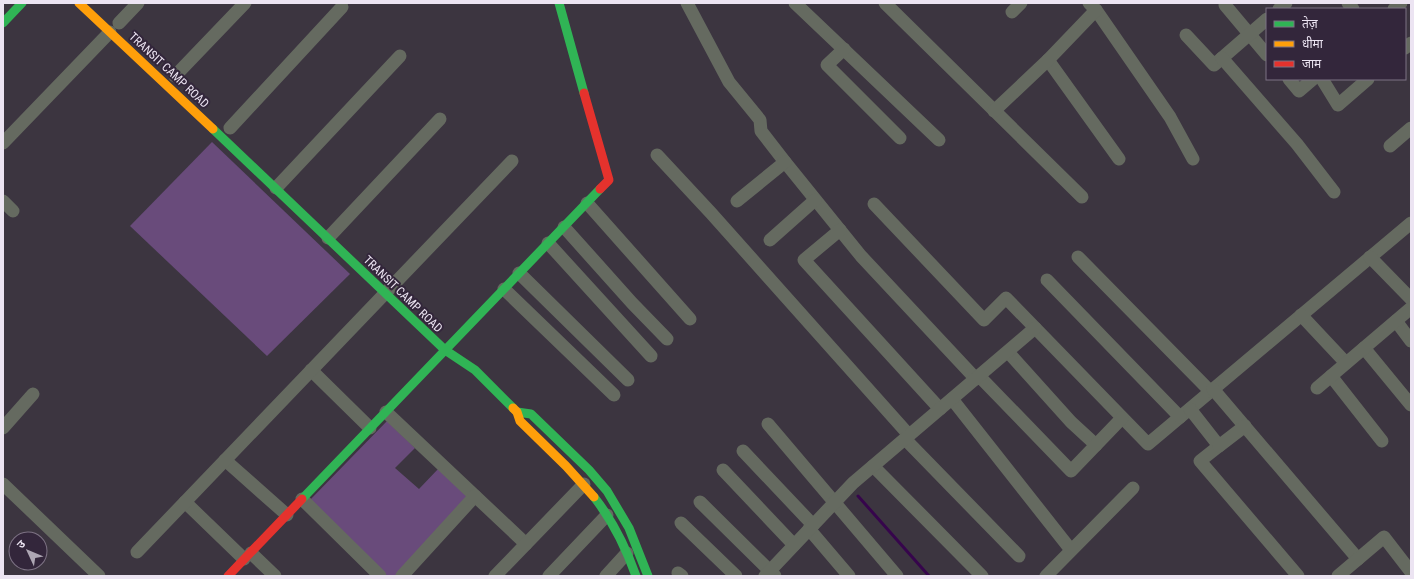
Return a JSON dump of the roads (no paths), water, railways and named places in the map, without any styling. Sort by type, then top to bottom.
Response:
[{"type":"main road","points":[[3,23],[22,3]]},
{"type":"main road","name":"TRANSIT CAMP ROAD","points":[[80,3],[117,26],[173,78],[228,130],[276,188],[445,350],[475,370],[517,412],[520,421],[587,488],[607,515],[627,554],[636,576]]},
{"type":"main road","points":[[228,576],[609,180],[560,3]]},
{"type":"main road","name":"TRANSIT CAMP ROAD","points":[[244,146],[276,188]]},
{"type":"main road","name":"TRANSIT CAMP ROAD","points":[[517,412],[531,414],[600,482],[619,509],[629,528],[648,576]]},
{"type":"main road","points":[[587,488],[600,482]]},
{"type":"street","points":[[3,143],[138,3]]},
{"type":"street","points":[[173,78],[245,3]]},
{"type":"street","points":[[687,3],[729,82],[760,120],[761,130],[861,256],[977,378],[1071,471],[1122,418]]},
{"type":"street","points":[[795,3],[939,140]]},
{"type":"street","points":[[885,3],[1082,197]]},
{"type":"street","points":[[1225,5],[1266,54]]},
{"type":"street","points":[[994,111],[1048,60],[1092,6],[1170,117],[1193,159]]},
{"type":"street","points":[[228,130],[342,7]]},
{"type":"street","points":[[1186,35],[1214,66],[1266,20]]},
{"type":"street","points":[[844,50],[827,65],[900,138]]},
{"type":"street","points":[[276,188],[400,56]]},
{"type":"street","points":[[1222,58],[1298,144],[1334,192]]},
{"type":"street","points":[[1048,60],[1119,159]]},
{"type":"street","points":[[1289,80],[1299,91],[1313,80]]},
{"type":"street","points":[[1323,80],[1338,105],[1367,80]]},
{"type":"street","points":[[328,238],[440,119]]},
{"type":"street","points":[[1390,146],[1411,128]]},
{"type":"street","points":[[657,155],[711,213],[907,437],[1019,556]]},
{"type":"street","points":[[137,552],[512,161]]},
{"type":"street","points":[[737,201],[785,162]]},
{"type":"street","points":[[770,240],[816,200]]},
{"type":"street","points":[[3,201],[14,211]]},
{"type":"street","points":[[587,203],[690,319]]},
{"type":"street","points":[[874,204],[984,320],[1006,298],[1148,444],[1411,222]]},
{"type":"street","points":[[564,227],[632,303],[667,339]]},
{"type":"street","points":[[840,230],[804,260],[940,409]]},
{"type":"street","points":[[548,243],[651,356]]},
{"type":"street","points":[[1078,256],[1212,390],[1245,426],[1358,559]]},
{"type":"street","points":[[1370,258],[1411,299]]},
{"type":"street","points":[[519,273],[628,380]]},
{"type":"street","points":[[1047,280],[1219,446]]},
{"type":"street","points":[[504,289],[614,394]]},
{"type":"street","points":[[1317,388],[1411,308]]},
{"type":"street","points":[[1301,315],[1346,363]]},
{"type":"street","points":[[1396,321],[1411,341]]},
{"type":"street","points":[[700,502],[770,574],[794,545],[853,483],[1035,328]]},
{"type":"street","points":[[1364,348],[1411,405]]},
{"type":"street","points":[[1008,352],[1071,422],[1096,445]]},
{"type":"street","points":[[311,370],[370,428]]},
{"type":"street","points":[[1331,376],[1382,441]]},
{"type":"street","points":[[3,428],[33,394]]},
{"type":"street","points":[[952,399],[1071,550]]},
{"type":"street","points":[[386,412],[526,544]]},
{"type":"street","points":[[768,424],[897,576]]},
{"type":"street","points":[[1245,426],[1200,461],[1298,576]]},
{"type":"street","points":[[743,452],[811,527],[849,576]]},
{"type":"street","points":[[225,460],[287,515]]},
{"type":"street","points":[[873,466],[982,576]]},
{"type":"street","points":[[723,470],[794,545]]},
{"type":"street","points":[[3,484],[99,576]]},
{"type":"street","points":[[495,576],[526,544],[587,488]]},
{"type":"street","points":[[1046,576],[1133,488]]},
{"type":"street","points":[[402,576],[475,496]]},
{"type":"street","points":[[302,499],[380,576]]},
{"type":"street","points":[[185,502],[248,556],[275,576]]},
{"type":"street","points":[[549,576],[607,515]]},
{"type":"street","points":[[681,522],[736,576]]},
{"type":"street","points":[[1338,576],[1384,537],[1411,572]]},
{"type":"street","points":[[606,576],[627,554]]},
{"type":"waterway","points":[[858,496],[929,576]]}]
